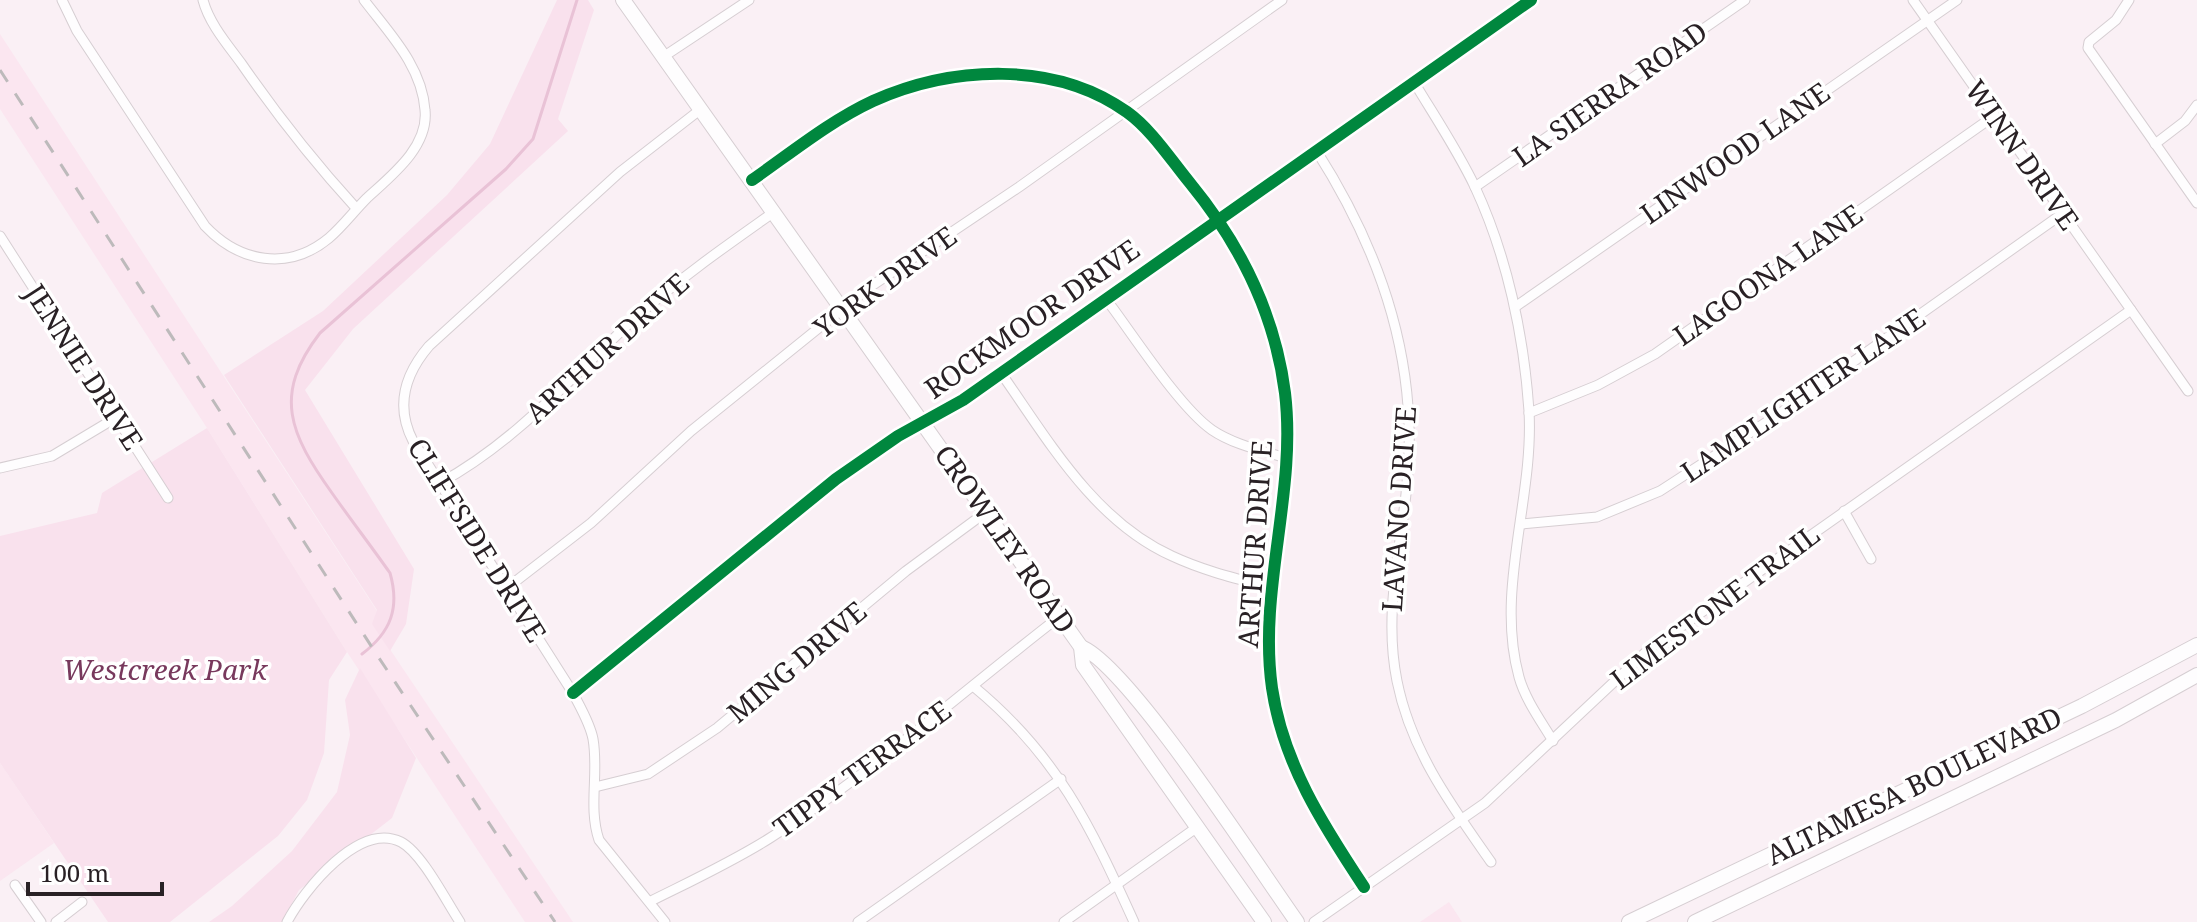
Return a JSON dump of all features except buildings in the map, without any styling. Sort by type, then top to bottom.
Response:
[{"type":"main road","name":"CROWLEY ROAD","points":[[623,0],[1081,647],[1083,665],[1264,922]]},
{"type":"main road","name":"ALTAMESA BOULEVARD","points":[[1629,922],[1930,779],[2197,645]]},
{"type":"main road","name":"CROWLEY ROAD","points":[[1081,647],[1095,653],[1131,691],[1297,922]]},
{"type":"main road","name":"ALTAMESA BOULEVARD","points":[[1695,922],[2116,720],[2197,675]]},
{"type":"main road","points":[[1930,779],[1943,805]]},
{"type":"street","points":[[62,0],[77,31],[190,206],[222,245],[243,256],[264,260],[301,253],[328,238],[410,154],[422,133],[426,112],[418,77],[401,48],[364,0]]},
{"type":"street","points":[[203,0],[217,29],[272,109],[307,156],[356,208]]},
{"type":"street","points":[[663,57],[749,0]]},
{"type":"street","name":"YORK DRIVE","points":[[507,588],[591,523],[733,395],[867,289],[1282,0]]},
{"type":"street","name":"ROCKMOOR DRIVE","points":[[573,693],[836,479],[898,436],[924,423],[1001,373],[1531,0]]},
{"type":"street","name":"LA SIERRA ROAD","points":[[1475,187],[1745,0]]},
{"type":"street","name":"WINN DRIVE","points":[[1913,0],[2188,391]]},
{"type":"street","name":"LINWOOD LANE","points":[[1515,307],[1957,0]]},
{"type":"street","points":[[2129,0],[2116,20],[2089,42],[2088,48],[2197,203]]},
{"type":"street","name":"ARTHUR DRIVE","points":[[752,180],[848,114],[900,91],[944,79],[1001,74],[1044,78],[1088,91],[1126,111],[1149,133],[1216,220],[1251,275],[1269,319],[1285,391],[1289,459],[1272,588],[1272,687],[1290,754],[1315,812],[1364,887]]},
{"type":"street","points":[[1414,82],[1475,187],[1493,233],[1515,307],[1529,413],[1528,468],[1510,613],[1512,646],[1520,680],[1553,741]]},
{"type":"street","points":[[2155,144],[2185,121],[2197,105]]},
{"type":"street","name":"CLIFFSIDE DRIVE","points":[[665,922],[651,901],[612,861],[599,840],[594,827],[593,739],[573,693],[413,441],[404,419],[404,390],[419,357],[609,182],[701,109]]},
{"type":"street","name":"LAGOONA LANE","points":[[1529,413],[1598,385],[1655,354],[1994,116]]},
{"type":"street","name":"LAVANO DRIVE","points":[[1316,150],[1343,193],[1372,250],[1402,352],[1409,397],[1409,451],[1390,629],[1397,680],[1409,726],[1428,767],[1491,862]]},
{"type":"street","name":"ARTHUR DRIVE","points":[[440,483],[480,461],[695,267],[774,212]]},
{"type":"street","name":"LAMPLIGHTER LANE","points":[[1522,524],[1597,517],[1660,491],[1782,412],[2062,214]]},
{"type":"street","name":"JENNIE DRIVE","points":[[0,236],[168,498]]},
{"type":"street","points":[[1106,299],[1189,407],[1211,429],[1239,444],[1289,459]]},
{"type":"street","name":"LIMESTONE TRAIL","points":[[1314,922],[1462,820],[1553,741],[1648,650],[2131,310]]},
{"type":"street","points":[[1001,373],[1078,481],[1111,516],[1169,555],[1206,570],[1272,588]]},
{"type":"street","points":[[0,468],[52,456],[117,417]]},
{"type":"street","points":[[1844,511],[1871,559]]},
{"type":"street","name":"MING DRIVE","points":[[595,787],[648,774],[704,737],[906,571],[986,512]]},
{"type":"street","name":"TIPPY TERRACE","points":[[651,901],[768,839],[896,749],[1059,617]]},
{"type":"street","points":[[973,686],[1037,746],[1061,779],[1084,815],[1134,922]]},
{"type":"street","points":[[858,922],[1061,779]]},
{"type":"street","points":[[1064,922],[1196,828]]},
{"type":"street","points":[[287,922],[313,884],[346,854],[370,840],[397,841],[414,853],[458,921]]},
{"type":"street","points":[[15,885],[41,922]]},
{"type":"street","points":[[56,922],[82,902]]},
{"type":"shaded area","points":[[0,34],[377,611],[373,624],[573,922],[525,922],[347,652],[207,428],[0,109]]},
{"type":"shaded area","points":[[0,763],[54,843],[0,881]]},
{"type":"shaded area","points":[[1449,902],[1462,922],[1420,922]]},
{"type":"green space","points":[[557,0],[588,0],[594,10],[558,119],[568,131],[353,329],[305,390],[414,569],[406,624],[390,651],[372,624],[377,610],[224,375],[323,311],[447,195],[490,144]]},
{"type":"green space","name":"Westcreek Park","points":[[207,428],[347,652],[329,680],[324,753],[307,800],[278,836],[170,922],[108,922],[0,763],[0,536],[97,513],[102,493]]},
{"type":"green space","points":[[360,668],[416,758],[392,818],[299,890],[282,922],[209,922],[232,906],[292,851],[337,792],[350,735],[345,700]]},
{"type":"waterway","points":[[362,654],[380,637],[391,618],[394,597],[390,573],[306,452],[292,414],[296,376],[320,333],[506,169],[533,139],[577,0]]},
{"type":"railway","points":[[0,70],[375,652],[555,922]]},
{"type":"cycle path","points":[[573,693],[836,479],[898,436],[963,400],[1531,0]]},
{"type":"cycle path","points":[[752,180],[826,128],[873,101],[904,89],[969,75],[1035,76],[1068,83],[1098,95],[1127,112],[1153,136],[1225,230],[1252,281],[1273,335],[1285,393],[1287,430],[1286,467],[1270,614],[1272,688],[1277,716],[1295,768],[1320,817],[1364,887]]}]
